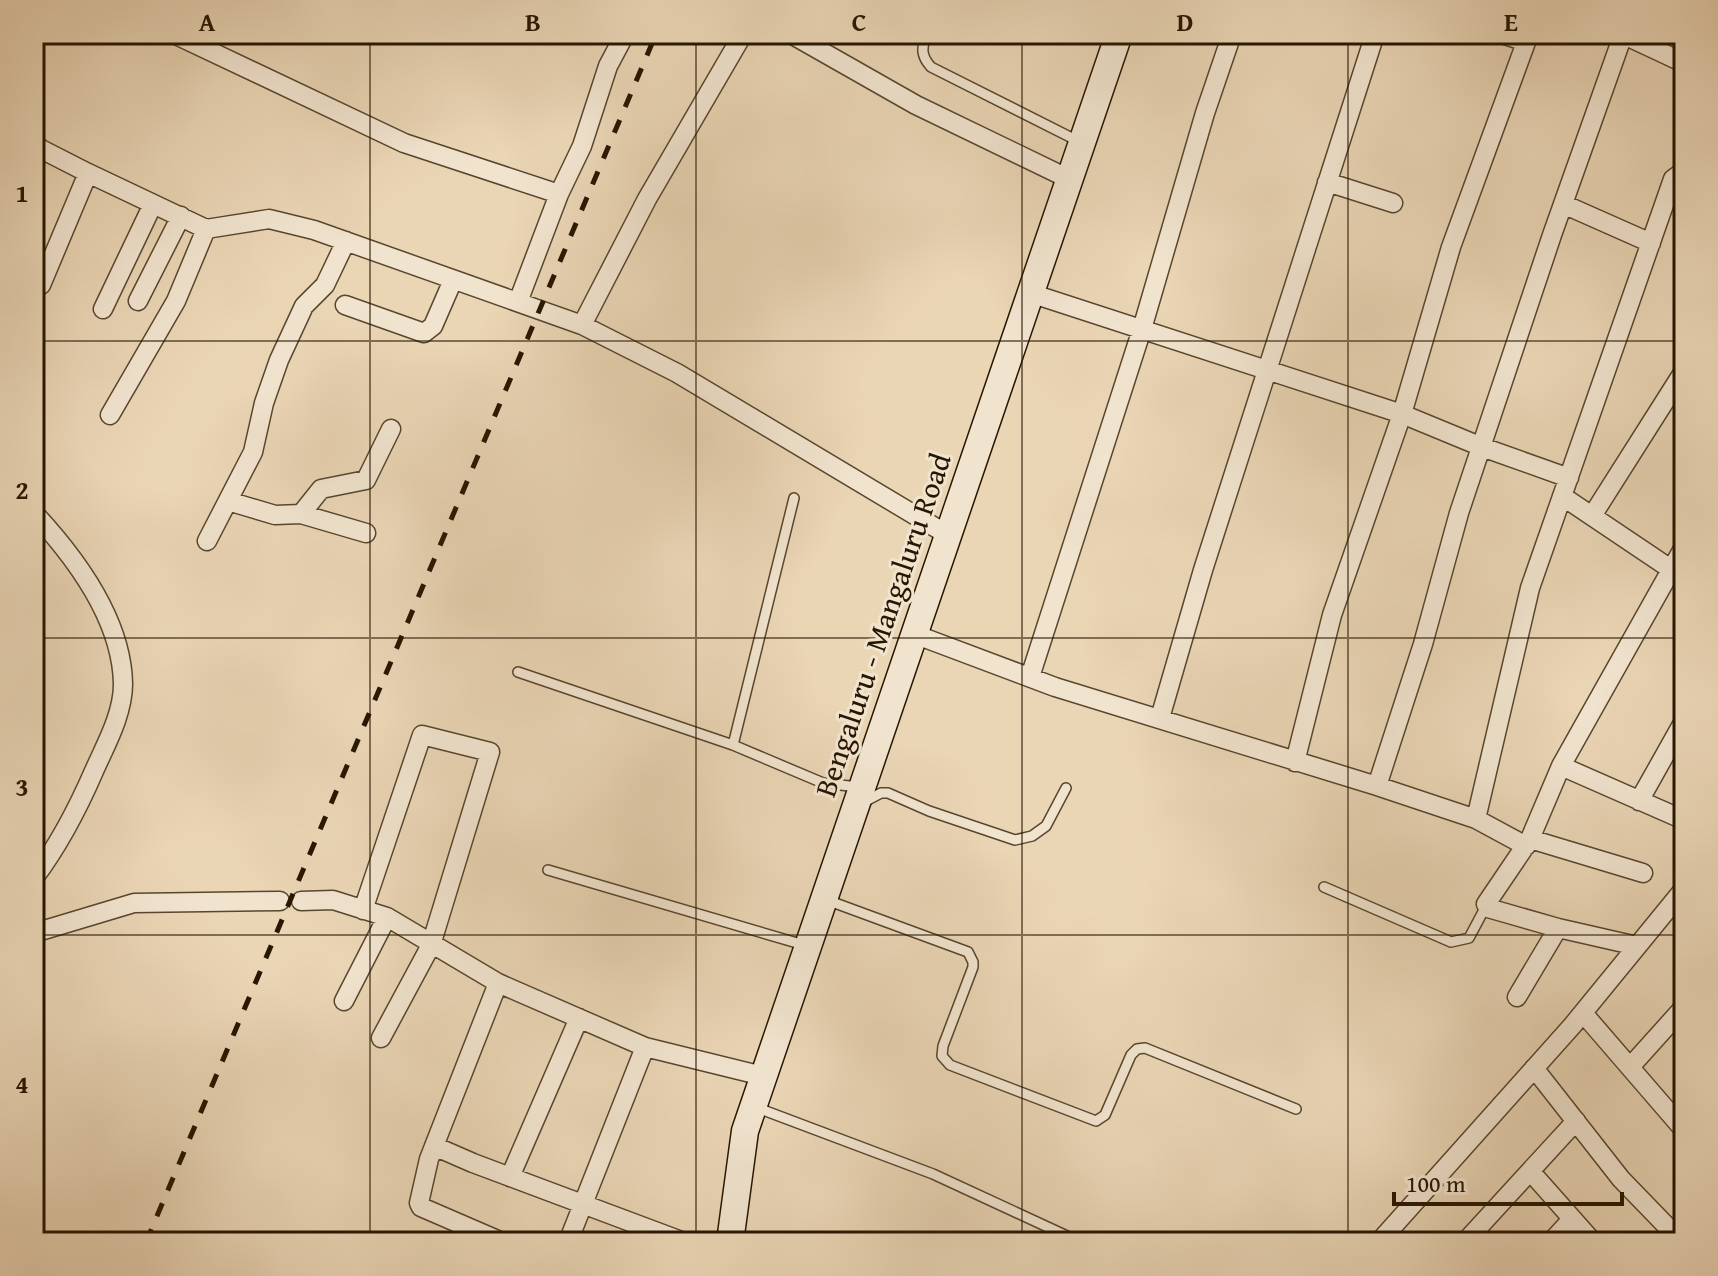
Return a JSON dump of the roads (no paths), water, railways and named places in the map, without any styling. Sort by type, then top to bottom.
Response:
[{"type":"street","points":[[174,34],[404,143],[559,194]]},
{"type":"street","points":[[518,302],[559,194],[582,146],[608,66],[625,34]]},
{"type":"street","points":[[582,325],[647,199],[743,34]]},
{"type":"street","points":[[791,34],[916,105],[1069,179]]},
{"type":"street","name":"Bengaluru - Mangaluru Road","points":[[730,1242],[745,1131],[753,1106],[1119,34]]},
{"type":"street","points":[[1030,677],[1142,329],[1205,113],[1232,34]]},
{"type":"street","points":[[1160,718],[1203,570],[1375,34]]},
{"type":"street","points":[[1295,762],[1332,615],[1402,414],[1451,247],[1528,38],[1502,34]]},
{"type":"street","points":[[1377,786],[1423,644],[1459,513],[1623,34],[1683,59]]},
{"type":"street","points":[[34,143],[88,173],[206,229],[269,219],[314,230],[582,325],[677,373],[948,535]]},
{"type":"street","points":[[1476,819],[1530,588],[1673,179],[1684,171]]},
{"type":"street","points":[[41,285],[88,173]]},
{"type":"street","points":[[1327,182],[1393,203]]},
{"type":"street","points":[[103,309],[153,204]]},
{"type":"street","points":[[1563,204],[1651,243]]},
{"type":"street","points":[[138,301],[181,216]]},
{"type":"street","points":[[110,415],[176,301],[206,229]]},
{"type":"street","points":[[207,541],[253,452],[264,403],[279,360],[304,306],[325,285],[346,241]]},
{"type":"street","points":[[345,305],[424,333],[433,326],[453,280]]},
{"type":"street","points":[[1030,293],[1402,414],[1569,478]]},
{"type":"street","points":[[1592,516],[1684,371]]},
{"type":"street","points":[[301,514],[321,489],[366,480],[391,429]]},
{"type":"street","points":[[1562,496],[1678,574]]},
{"type":"street","points":[[228,501],[275,515],[301,514],[366,533]]},
{"type":"street","points":[[34,513],[87,576],[111,631],[123,686],[117,716],[80,803],[34,878]]},
{"type":"street","points":[[1637,946],[1558,928],[1486,906],[1528,842],[1561,766],[1678,574],[1684,547]]},
{"type":"street","points":[[914,634],[1030,677],[1476,819],[1528,842],[1643,873]]},
{"type":"street","points":[[1639,801],[1683,727]]},
{"type":"street","points":[[363,910],[422,735],[490,752],[431,945],[381,1038]]},
{"type":"street","points":[[1561,766],[1684,820]]},
{"type":"street","points":[[1379,1242],[1583,1013],[1684,889]]},
{"type":"street","points":[[301,901],[333,900],[387,917],[498,983],[645,1047],[763,1076]]},
{"type":"street","points":[[34,933],[134,903],[280,901]]},
{"type":"street","points":[[344,1001],[387,917]]},
{"type":"street","points":[[1517,997],[1558,928]]},
{"type":"street","points":[[498,983],[429,1159],[419,1205],[502,1242]]},
{"type":"street","points":[[1630,1067],[1684,1007]]},
{"type":"street","points":[[1583,1013],[1684,1130]]},
{"type":"street","points":[[510,1177],[579,1018]]},
{"type":"street","points":[[568,1242],[645,1047]]},
{"type":"street","points":[[1534,1068],[1621,1179],[1682,1242]]},
{"type":"street","points":[[1465,1242],[1576,1121]]},
{"type":"street","points":[[434,1146],[684,1242]]},
{"type":"street","points":[[1530,1171],[1593,1242]]},
{"type":"street","points":[[1551,1242],[1572,1219]]},
{"type":"lane","points":[[927,34],[922,46],[924,59],[931,67],[1082,142]]},
{"type":"lane","points":[[733,745],[794,498]]},
{"type":"lane","points":[[518,672],[733,745],[858,798],[888,793],[929,811],[1015,840],[1032,836],[1046,826],[1066,788]]},
{"type":"lane","points":[[548,870],[808,946]]},
{"type":"lane","points":[[1324,887],[1451,942],[1469,938],[1486,906]]},
{"type":"lane","points":[[824,899],[968,952],[972,957],[973,967],[943,1046],[942,1056],[950,1065],[1096,1121],[1105,1115],[1131,1055],[1137,1049],[1145,1048],[1296,1109]]},
{"type":"lane","points":[[753,1106],[933,1174],[1080,1242]]},
{"type":"railway","points":[[146,1242],[656,34]]}]
